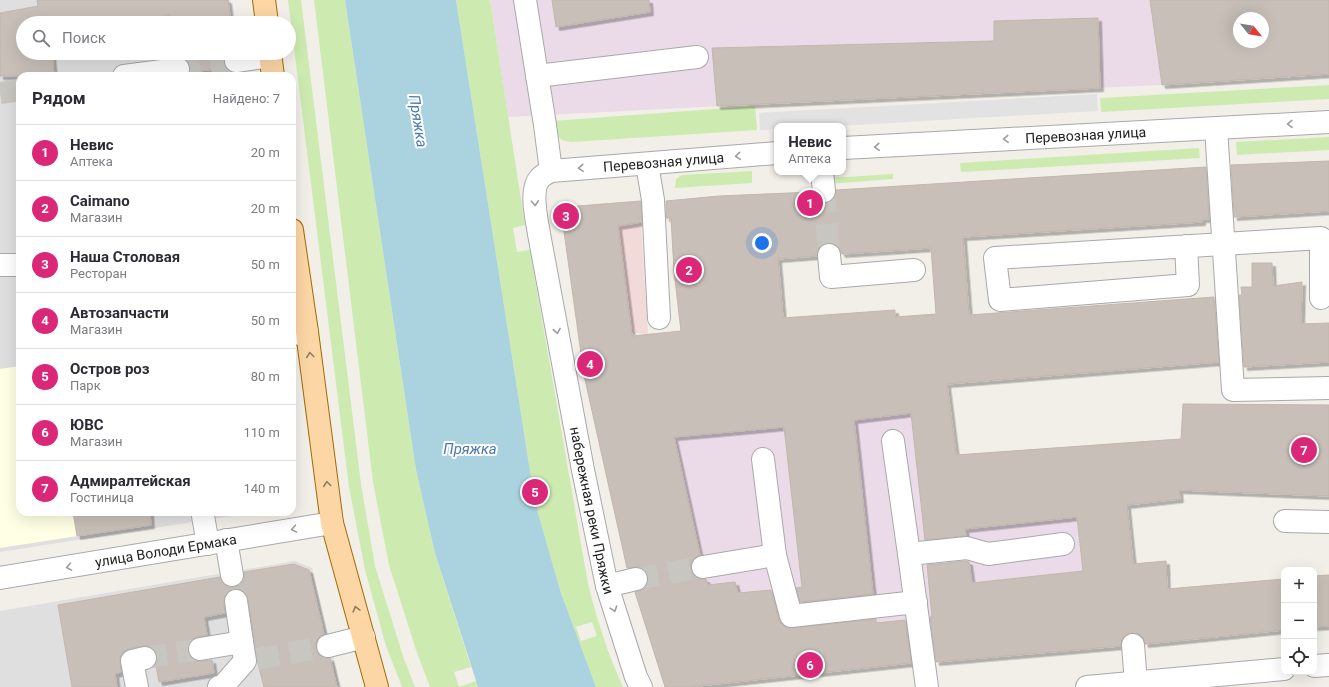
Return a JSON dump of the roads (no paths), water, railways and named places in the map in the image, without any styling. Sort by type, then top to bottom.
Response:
[{"type":"main road","points":[[264,0],[266,16]]},
{"type":"main road","points":[[296,284],[299,324],[332,523],[377,687]]},
{"type":"street","points":[[525,0],[551,170]]},
{"type":"street","points":[[537,76],[697,57]]},
{"type":"street","points":[[236,61],[272,62]]},
{"type":"street","points":[[155,72],[178,69]]},
{"type":"street","name":"Перевозная улица","points":[[846,148],[1329,122]]},
{"type":"street","points":[[1216,128],[1233,390],[1329,388]]},
{"type":"street","name":"Перевозная улица","points":[[551,170],[648,164],[774,153]]},
{"type":"street","points":[[648,164],[653,200],[659,318]]},
{"type":"street","name":"набережная реки Пряжки","points":[[551,170],[540,178],[535,190],[535,204],[539,234],[581,462],[607,586],[636,677],[641,687]]},
{"type":"street","points":[[1186,246],[1188,285],[1000,300],[995,258],[1224,243],[1321,238],[1321,298]]},
{"type":"street","points":[[829,255],[831,277],[914,270]]},
{"type":"street","points":[[0,265],[16,264]]},
{"type":"street","points":[[893,441],[910,554],[926,687]]},
{"type":"street","points":[[763,459],[775,555],[791,616],[916,602]]},
{"type":"street","points":[[203,516],[232,575]]},
{"type":"street","points":[[1285,521],[1329,522]]},
{"type":"street","name":"улица Володи Ермака","points":[[0,578],[332,523]]},
{"type":"street","points":[[910,554],[967,548],[988,554],[1064,544]]},
{"type":"street","points":[[703,566],[775,555]]},
{"type":"street","points":[[607,586],[636,579]]},
{"type":"street","points":[[236,601],[248,654]]},
{"type":"street","points":[[328,646],[364,637]]},
{"type":"street","points":[[1133,645],[1136,683]]},
{"type":"street","points":[[200,649],[248,654]]},
{"type":"street","points":[[219,687],[223,686],[248,654]]},
{"type":"street","points":[[137,687],[132,661],[146,658]]},
{"type":"street","points":[[1317,666],[1329,665]]},
{"type":"street","points":[[1087,687],[1276,675]]},
{"type":"water","name":"Пряжка","points":[[345,0],[456,0],[530,471],[538,513],[561,593],[596,687],[478,687],[435,553],[416,470]]},
{"type":"tunnel","points":[[178,69],[236,61]]},
{"type":"tunnel","points":[[0,93],[16,91]]},
{"type":"tunnel","points":[[824,191],[829,255]]},
{"type":"tunnel","points":[[636,579],[703,567]]},
{"type":"tunnel","points":[[257,659],[328,646]]},
{"type":"tunnel","points":[[145,658],[200,649]]},
{"type":"place","name":"Невис","points":[[810,203]]},
{"type":"place","name":"Наша Столовая","points":[[566,216]]},
{"type":"place","name":"Caimano","points":[[689,270]]},
{"type":"place","name":"Автозапчасти","points":[[590,364]]},
{"type":"place","name":"Адмиралтейская","points":[[1304,450]]},
{"type":"place","name":"Остров роз","points":[[535,492]]},
{"type":"place","name":"ЮВС","points":[[810,665]]}]
